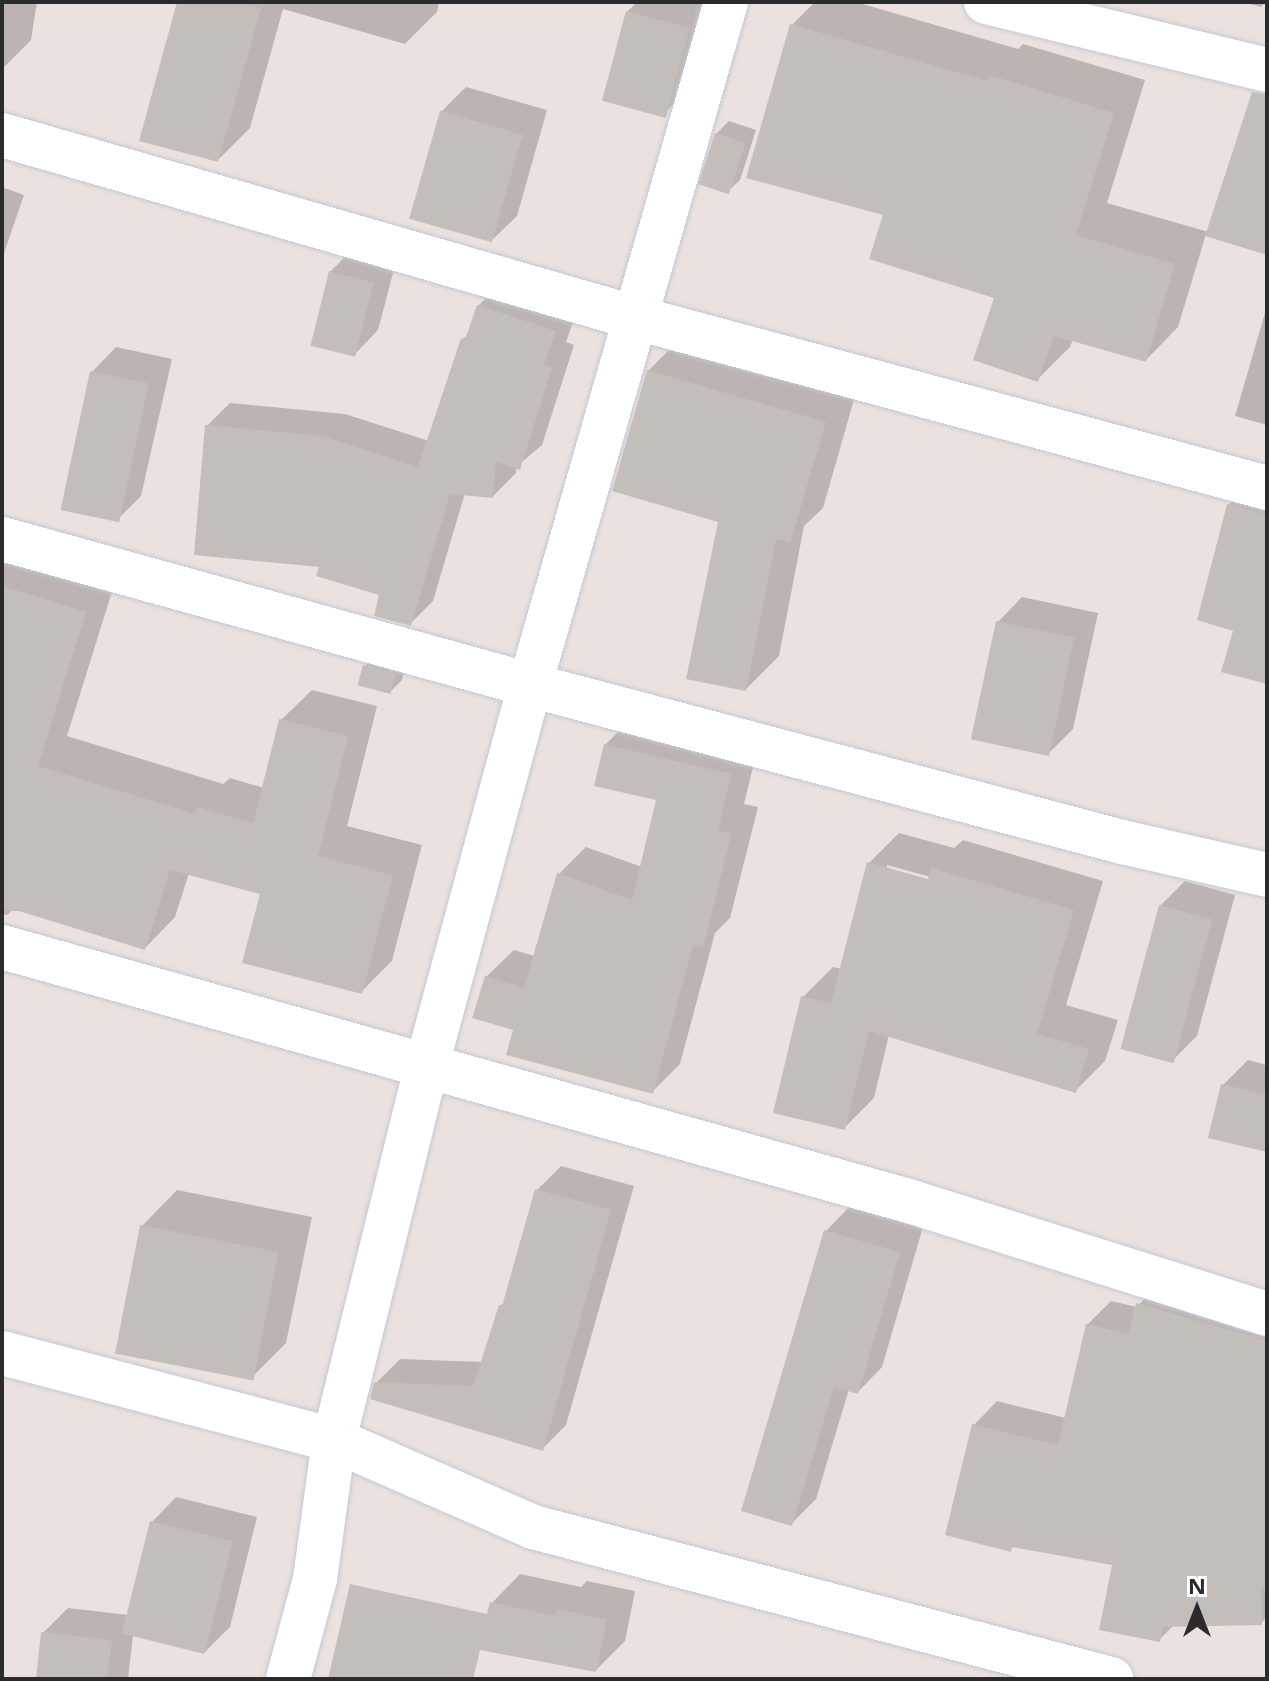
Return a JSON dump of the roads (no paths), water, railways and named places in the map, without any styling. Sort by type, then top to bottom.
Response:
[{"type":"street","points":[[288,1679],[315,1579],[334,1440],[426,1068],[633,317],[726,2]]},
{"type":"street","points":[[986,2],[1267,70]]},
{"type":"street","points":[[2,135],[633,317],[1267,488]]},
{"type":"street","points":[[2,539],[530,685],[1122,842],[1267,875]]},
{"type":"street","points":[[2,947],[912,1202],[1267,1314]]},
{"type":"street","points":[[2,1353],[334,1440],[533,1527],[1111,1679]]}]
